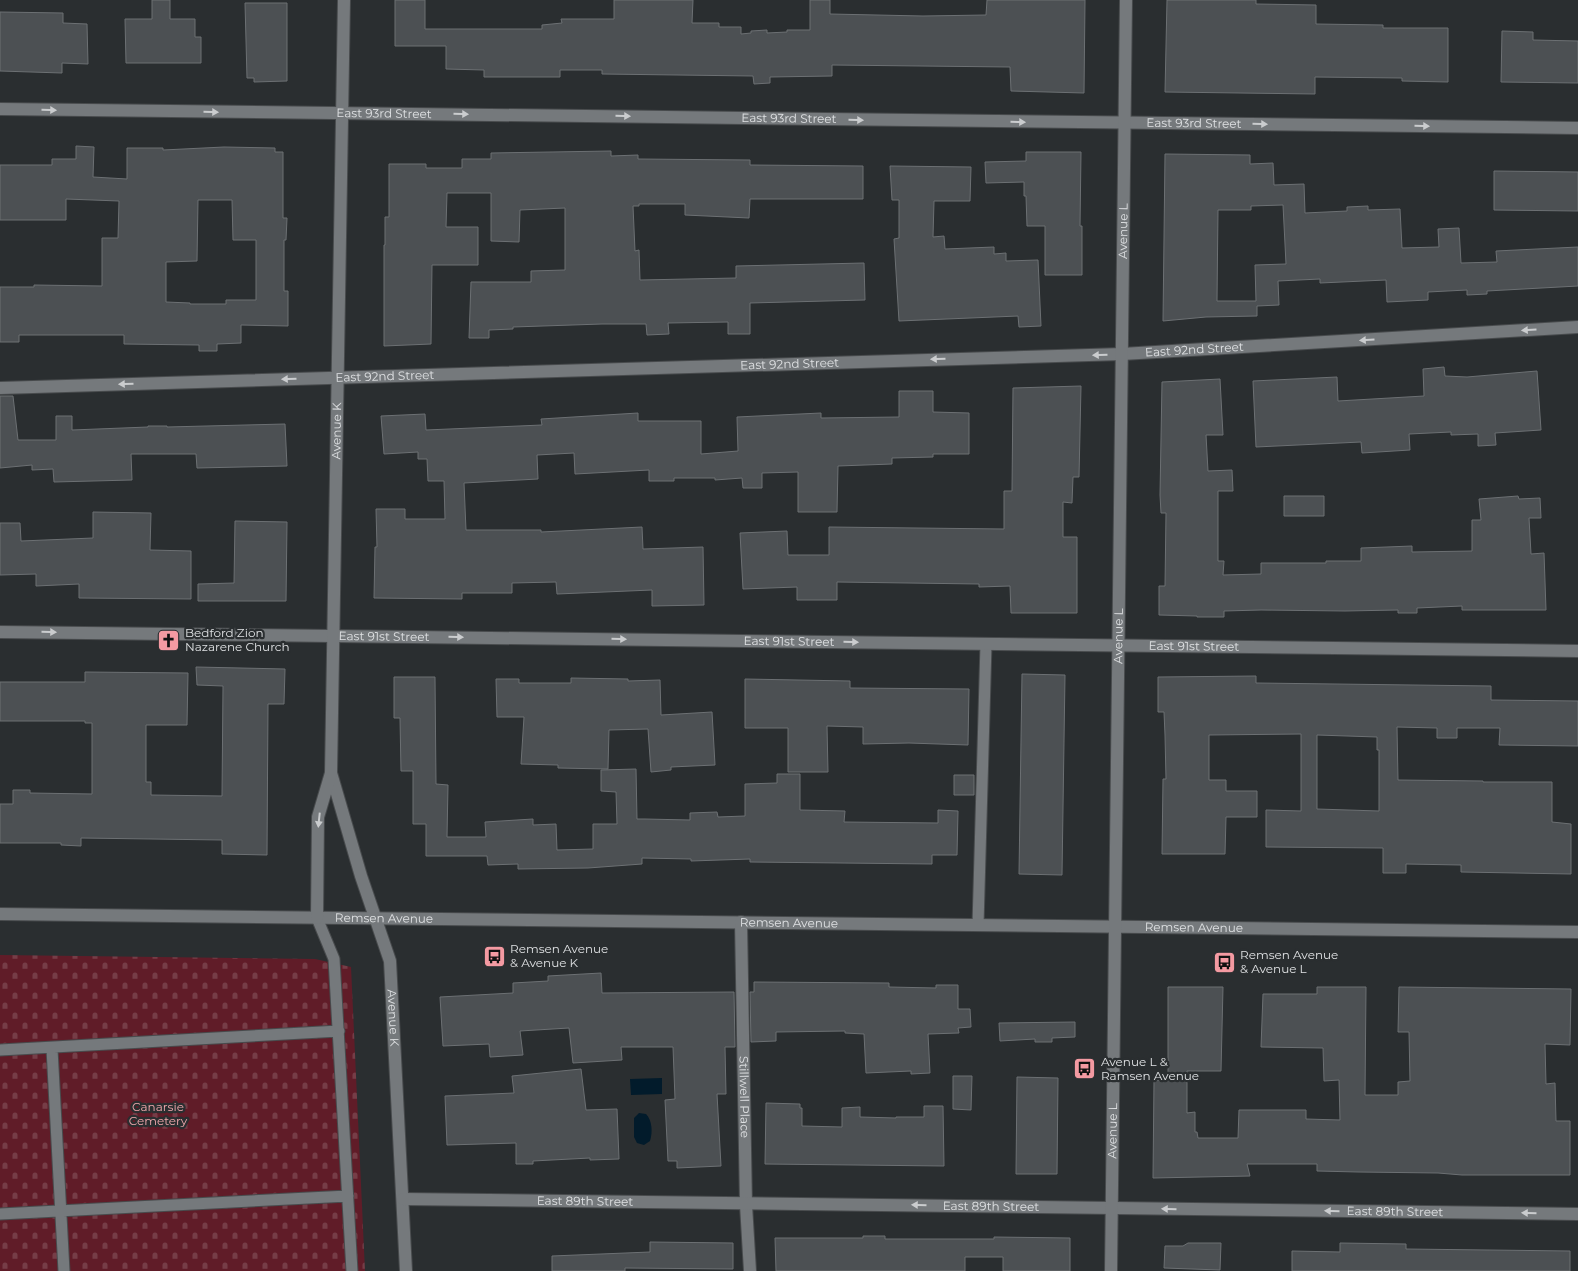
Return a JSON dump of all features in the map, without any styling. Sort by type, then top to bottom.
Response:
[{"type":"street","name":"Avenue K","points":[[317,918],[318,817],[331,773],[335,636],[337,378],[344,0]]},
{"type":"street","name":"Avenue L","points":[[1110,1271],[1126,0]]},
{"type":"street","name":"East 93rd Street","points":[[0,109],[1578,128]]},
{"type":"street","name":"East 92nd Street","points":[[0,388],[1122,354],[1578,328]]},
{"type":"street","name":"East 91st Street","points":[[0,632],[1578,651]]},
{"type":"street","name":"Avenue K","points":[[331,773],[361,876],[390,961],[406,1271]]},
{"type":"street","name":"Remsen Avenue","points":[[0,914],[1578,932]]},
{"type":"street","name":"Stillwell Place","points":[[741,922],[746,1205],[750,1271]]},
{"type":"street","name":"East 89th Street","points":[[403,1199],[746,1205],[1578,1214]]},
{"type":"lane","points":[[978,925],[986,644]]},
{"type":"lane","points":[[317,918],[334,958],[352,1271]]},
{"type":"lane","points":[[0,1050],[52,1049],[339,1031]]},
{"type":"lane","points":[[52,1049],[64,1271]]},
{"type":"lane","points":[[0,1214],[348,1196]]},
{"type":"green space","name":"Canarsie Cemetery","points":[[0,955],[315,959],[351,967],[365,1271],[0,1271]]},
{"type":"water","points":[[662,1078],[662,1094],[631,1095],[630,1079]]},
{"type":"water","points":[[639,1113],[646,1114],[650,1119],[650,1141],[644,1145],[637,1143],[634,1137],[634,1118]]},
{"type":"building","points":[[152,0],[170,0],[170,19],[195,19],[195,37],[201,37],[201,63],[126,63],[125,19],[152,19]]},
{"type":"building","points":[[395,0],[425,0],[425,29],[542,29],[542,25],[562,23],[561,19],[614,19],[614,0],[693,0],[692,23],[719,23],[719,27],[741,27],[741,34],[767,30],[767,33],[787,32],[787,30],[810,30],[810,0],[830,0],[830,14],[923,16],[986,15],[987,0],[1085,0],[1084,93],[1011,91],[1010,67],[832,65],[832,76],[770,77],[770,83],[754,84],[753,76],[602,74],[602,70],[560,70],[560,77],[484,77],[484,70],[446,69],[446,46],[395,46]]},
{"type":"building","points":[[1167,0],[1256,0],[1256,4],[1316,5],[1316,24],[1383,25],[1383,28],[1448,28],[1448,82],[1402,81],[1402,78],[1315,77],[1315,94],[1165,92]]},
{"type":"building","points":[[245,3],[287,3],[287,81],[254,82],[254,78],[247,78]]},
{"type":"building","points":[[0,12],[63,13],[63,23],[87,24],[88,64],[62,63],[62,73],[0,71]]},
{"type":"building","points":[[1502,31],[1533,32],[1533,40],[1578,41],[1578,83],[1501,82]]},
{"type":"building","points":[[76,146],[94,147],[93,177],[127,179],[127,148],[163,148],[163,150],[224,147],[275,148],[275,152],[283,152],[283,218],[287,218],[286,240],[284,240],[284,291],[288,291],[288,326],[241,325],[241,343],[217,344],[217,351],[199,351],[199,345],[124,344],[124,335],[19,335],[19,342],[0,342],[0,287],[34,287],[34,285],[102,286],[102,238],[118,238],[119,201],[66,199],[66,220],[0,220],[0,165],[52,165],[52,159],[76,159]],"holes":[[[198,200],[232,200],[233,240],[256,240],[256,300],[226,300],[226,304],[166,302],[166,262],[197,261]]]},
{"type":"building","points":[[611,151],[611,156],[638,155],[638,159],[750,160],[750,165],[863,166],[863,199],[750,199],[749,218],[685,215],[685,204],[639,204],[639,206],[633,206],[635,251],[639,250],[640,280],[736,278],[736,266],[864,263],[865,300],[750,303],[750,334],[728,334],[728,322],[668,323],[669,334],[647,335],[646,324],[602,324],[513,327],[513,329],[489,330],[489,338],[469,338],[471,282],[531,282],[531,271],[565,270],[565,208],[520,210],[519,242],[491,241],[491,193],[447,193],[446,227],[478,227],[478,265],[432,265],[431,344],[384,346],[384,245],[385,217],[389,217],[389,164],[426,164],[426,168],[462,168],[462,159],[491,159],[491,153]]},
{"type":"building","points":[[1026,152],[1081,152],[1080,226],[1082,226],[1082,275],[1045,275],[1045,226],[1027,226],[1024,182],[986,183],[985,162],[1026,161]]},
{"type":"building","points":[[1165,154],[1250,155],[1250,164],[1273,163],[1274,185],[1304,184],[1305,213],[1347,211],[1347,207],[1368,206],[1368,210],[1400,209],[1402,248],[1439,247],[1438,229],[1459,228],[1461,263],[1497,262],[1496,251],[1578,247],[1578,286],[1487,291],[1487,294],[1467,295],[1467,290],[1428,292],[1428,300],[1387,302],[1386,280],[1320,283],[1320,279],[1278,281],[1279,305],[1257,306],[1257,316],[1206,317],[1163,321]],"holes":[[[1283,205],[1286,264],[1255,265],[1256,301],[1217,301],[1218,210],[1251,210],[1251,206]]]},
{"type":"building","points":[[890,166],[971,167],[970,201],[934,201],[933,237],[944,236],[945,249],[994,247],[994,254],[1006,253],[1006,261],[1038,260],[1041,326],[1019,327],[1018,316],[899,321],[894,239],[899,238],[899,200],[892,200]]},
{"type":"building","points":[[1494,171],[1578,172],[1578,211],[1494,210]]},
{"type":"building","points":[[1444,367],[1445,376],[1467,377],[1537,371],[1541,430],[1495,433],[1496,445],[1478,446],[1478,434],[1451,435],[1451,432],[1409,434],[1410,450],[1362,453],[1361,442],[1256,447],[1253,381],[1337,377],[1338,401],[1424,396],[1423,369]]},
{"type":"building","points":[[1220,379],[1223,435],[1206,435],[1208,471],[1232,470],[1233,491],[1218,491],[1218,561],[1224,561],[1223,575],[1261,574],[1261,563],[1361,561],[1361,548],[1412,546],[1412,552],[1472,551],[1472,520],[1481,520],[1479,499],[1518,496],[1519,499],[1540,498],[1541,518],[1529,518],[1531,554],[1544,553],[1546,610],[1462,610],[1462,606],[1417,608],[1417,613],[1398,613],[1398,610],[1261,610],[1224,611],[1224,617],[1159,615],[1159,586],[1165,586],[1166,513],[1161,513],[1160,495],[1162,382]]},
{"type":"building","points":[[1081,386],[1079,477],[1073,477],[1072,503],[1063,502],[1063,537],[1077,537],[1077,613],[1011,613],[1010,586],[979,587],[979,584],[837,582],[837,600],[797,600],[797,587],[743,589],[740,533],[787,531],[788,555],[829,555],[829,527],[1004,529],[1004,491],[1012,491],[1013,388]]},
{"type":"building","points":[[899,391],[933,391],[933,412],[969,413],[969,454],[933,454],[933,457],[892,458],[892,464],[838,466],[837,512],[798,512],[798,472],[762,473],[762,488],[743,488],[742,478],[715,480],[715,478],[674,478],[674,481],[649,481],[649,470],[575,474],[574,453],[537,455],[538,479],[464,483],[466,530],[541,530],[541,532],[642,527],[643,549],[703,547],[704,605],[652,606],[652,590],[557,594],[556,582],[512,583],[512,593],[462,593],[462,599],[374,598],[375,547],[377,547],[376,509],[405,509],[405,519],[445,519],[444,481],[428,481],[427,459],[418,459],[418,452],[384,454],[381,416],[425,414],[426,430],[542,425],[541,419],[638,413],[638,421],[701,421],[701,454],[738,451],[737,417],[821,413],[821,418],[899,417]]},
{"type":"building","points":[[0,396],[13,396],[18,440],[56,440],[56,416],[72,416],[72,430],[148,426],[285,424],[287,466],[197,468],[196,454],[131,454],[132,480],[54,482],[53,469],[32,470],[32,465],[0,468]]},
{"type":"building","points":[[1284,496],[1324,496],[1324,516],[1284,516]]},
{"type":"building","points":[[93,512],[151,513],[150,550],[191,551],[191,599],[79,598],[79,584],[36,586],[36,574],[0,575],[0,523],[20,523],[21,541],[93,538]]},
{"type":"building","points":[[235,521],[287,522],[286,601],[198,601],[198,584],[234,583]]},
{"type":"building","points":[[196,667],[285,669],[284,704],[268,704],[267,855],[222,854],[222,840],[81,838],[81,846],[61,845],[61,843],[0,843],[0,804],[13,804],[13,790],[30,790],[30,793],[92,794],[92,723],[85,723],[85,721],[0,721],[0,682],[85,682],[85,672],[188,673],[187,725],[146,725],[146,782],[151,782],[151,795],[222,796],[223,686],[197,685]]},
{"type":"building","points":[[1022,674],[1065,675],[1062,875],[1019,874]]},
{"type":"building","points":[[1256,676],[1256,683],[1491,686],[1491,700],[1578,701],[1578,746],[1499,745],[1500,728],[1457,728],[1457,738],[1437,738],[1437,728],[1397,727],[1398,780],[1552,782],[1552,822],[1571,824],[1571,874],[1461,872],[1461,865],[1406,864],[1406,873],[1383,873],[1383,848],[1266,847],[1266,810],[1301,811],[1301,734],[1209,735],[1209,780],[1226,780],[1226,791],[1257,791],[1257,817],[1226,817],[1225,854],[1162,854],[1163,779],[1166,779],[1164,712],[1158,712],[1158,677]],"holes":[[[1317,735],[1377,737],[1377,750],[1379,750],[1379,811],[1317,809]]]},
{"type":"building","points":[[394,677],[435,677],[436,784],[448,785],[447,837],[486,837],[485,822],[533,819],[533,825],[556,824],[557,850],[593,849],[593,824],[617,824],[616,792],[601,791],[601,770],[636,769],[637,819],[690,820],[690,813],[717,812],[718,817],[745,816],[745,784],[777,783],[777,774],[800,774],[800,810],[845,811],[844,822],[938,823],[938,810],[958,811],[957,855],[932,855],[932,864],[750,862],[750,859],[691,861],[691,859],[642,858],[642,864],[588,868],[518,869],[518,864],[488,865],[487,856],[426,856],[426,824],[413,824],[413,771],[401,771],[400,718],[394,718]]},
{"type":"building","points":[[571,678],[628,679],[628,681],[660,680],[661,715],[712,712],[715,765],[671,767],[671,770],[651,772],[648,729],[609,730],[608,769],[558,768],[558,765],[521,764],[524,717],[497,717],[496,679],[519,679],[519,683],[571,683]]},
{"type":"building","points":[[745,679],[850,681],[850,688],[969,689],[968,745],[863,744],[863,727],[827,726],[828,772],[788,772],[788,728],[745,728]]},
{"type":"building","points":[[954,775],[974,775],[974,795],[954,795]]},
{"type":"building","points":[[601,973],[602,993],[734,992],[735,1047],[725,1047],[726,1094],[717,1094],[721,1166],[677,1168],[677,1161],[668,1161],[665,1100],[675,1099],[673,1047],[621,1047],[622,1060],[573,1063],[569,1028],[520,1031],[523,1055],[490,1057],[489,1044],[443,1046],[440,997],[513,993],[513,983],[548,981],[548,976]]},
{"type":"building","points":[[754,982],[889,983],[889,987],[936,988],[936,985],[958,985],[958,1009],[970,1009],[971,1027],[958,1028],[959,1033],[928,1034],[930,1073],[911,1074],[911,1071],[866,1073],[864,1034],[845,1033],[845,1031],[776,1032],[776,1041],[751,1042],[750,992],[754,992]]},
{"type":"building","points":[[1168,987],[1223,987],[1221,1071],[1187,1071],[1187,1113],[1195,1112],[1195,1132],[1197,1132],[1198,1138],[1238,1138],[1239,1110],[1306,1110],[1306,1119],[1340,1120],[1339,1080],[1324,1081],[1323,1048],[1261,1047],[1263,994],[1317,994],[1317,987],[1366,987],[1365,1095],[1398,1095],[1398,1082],[1410,1081],[1409,1032],[1398,1032],[1399,987],[1571,989],[1570,1045],[1545,1044],[1546,1084],[1555,1083],[1556,1121],[1570,1121],[1570,1175],[1462,1175],[1317,1171],[1317,1164],[1247,1164],[1250,1176],[1153,1178],[1154,1080],[1168,1080]]},
{"type":"building","points":[[1075,1022],[1075,1037],[1052,1038],[1052,1042],[1035,1042],[1035,1039],[1000,1041],[999,1023]]},
{"type":"building","points":[[581,1069],[586,1110],[617,1109],[619,1159],[590,1160],[590,1158],[533,1161],[533,1164],[516,1164],[516,1143],[447,1145],[445,1096],[514,1093],[512,1076]]},
{"type":"building","points":[[953,1076],[972,1076],[971,1110],[953,1109]]},
{"type":"building","points":[[1017,1077],[1058,1078],[1057,1174],[1016,1174]]},
{"type":"building","points":[[766,1103],[800,1104],[800,1108],[802,1108],[802,1126],[842,1127],[842,1108],[860,1107],[860,1117],[896,1118],[924,1117],[924,1106],[943,1106],[944,1166],[765,1164]]},
{"type":"building","points":[[863,1236],[885,1236],[885,1239],[1070,1238],[1070,1271],[1003,1271],[1003,1257],[965,1257],[965,1271],[776,1271],[775,1238],[863,1238]]},
{"type":"building","points":[[650,1242],[733,1243],[733,1269],[625,1268],[625,1271],[552,1271],[552,1256],[650,1252]]},
{"type":"building","points":[[1188,1243],[1221,1243],[1220,1270],[1164,1268],[1165,1246],[1183,1246]]},
{"type":"building","points":[[1340,1243],[1406,1244],[1406,1249],[1570,1251],[1570,1271],[1292,1271],[1292,1251],[1340,1252]]},
{"type":"place","name":"Bedford Zion Nazarene Church","points":[[169,640]]},
{"type":"place","name":"Remsen Avenue & Avenue K","points":[[494,956]]},
{"type":"place","name":"Remsen Avenue & Avenue L","points":[[1224,962]]},
{"type":"place","name":"Avenue L & Ramsen Avenue","points":[[1085,1069]]}]
